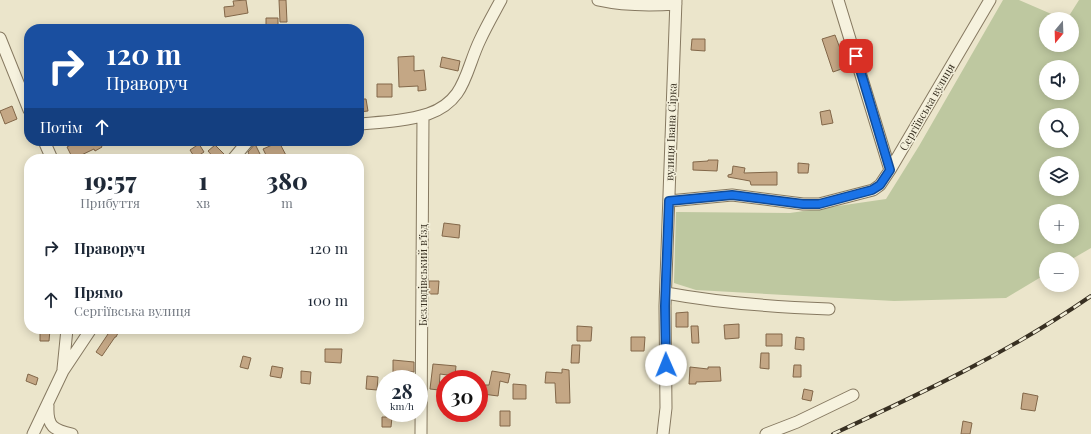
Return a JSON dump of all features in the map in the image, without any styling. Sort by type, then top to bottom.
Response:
[{"type":"street","points":[[364,123],[423,116],[440,109],[451,102],[460,92],[479,41],[501,0]]},
{"type":"street","points":[[598,0],[615,4],[643,6],[676,2]]},
{"type":"street","points":[[838,0],[890,170]]},
{"type":"street","name":"Сергіївська вулиця","points":[[669,201],[732,195],[803,204],[819,204],[872,190],[880,185],[990,0]]},
{"type":"street","name":"вулиця Івана Сірка","points":[[663,434],[666,408],[666,293],[676,2]]},
{"type":"street","points":[[0,38],[24,98]]},
{"type":"street","name":"Безлюдівський в'їзд","points":[[421,434],[423,116]]},
{"type":"street","points":[[237,154],[244,146]]},
{"type":"street","points":[[666,293],[710,301],[753,306],[829,308]]},
{"type":"street","points":[[63,371],[67,334]]},
{"type":"street","points":[[33,434],[63,371],[88,334]]},
{"type":"street","points":[[766,434],[797,422],[852,395]]},
{"type":"street","points":[[48,404],[47,418],[51,424],[56,430],[72,434]]},
{"type":"green space","points":[[1003,0],[1019,0],[1047,12],[1039,12],[1039,52],[1079,52],[1079,12],[1071,12],[1079,0],[1091,0],[1091,248],[1079,255],[1079,252],[1039,252],[1039,278],[1006,298],[894,301],[696,290],[674,283],[676,212],[790,213],[886,199],[919,146]]},
{"type":"building","points":[[246,0],[248,13],[225,17],[224,7],[234,6],[233,1]]},
{"type":"building","points":[[279,0],[286,0],[287,22],[280,22]]},
{"type":"building","points":[[266,18],[278,18],[278,24],[266,24]]},
{"type":"building","points":[[835,35],[847,67],[833,72],[822,39]]},
{"type":"building","points":[[692,39],[705,39],[705,51],[691,50]]},
{"type":"building","points":[[414,56],[414,71],[424,70],[426,90],[418,91],[418,86],[399,87],[398,57]]},
{"type":"building","points":[[442,57],[460,61],[458,71],[440,67]]},
{"type":"building","points":[[377,84],[392,84],[392,97],[377,97]]},
{"type":"building","points":[[364,99],[366,99],[368,111],[364,111]]},
{"type":"building","points":[[12,106],[17,119],[5,124],[0,111]]},
{"type":"building","points":[[830,110],[833,123],[822,125],[820,112]]},
{"type":"building","points":[[196,146],[200,146],[204,152],[201,154],[192,154],[190,150]]},
{"type":"building","points":[[216,146],[224,154],[211,154],[208,151]]},
{"type":"building","points":[[253,146],[256,146],[260,154],[249,154],[248,152]]},
{"type":"building","points":[[270,146],[281,146],[285,154],[266,154],[263,149]]},
{"type":"building","points":[[67,147],[102,147],[95,151],[94,149],[84,154],[70,154]]},
{"type":"building","points":[[718,160],[717,171],[693,170],[693,162]]},
{"type":"building","points":[[798,163],[809,164],[808,173],[798,173]]},
{"type":"building","points":[[733,166],[745,168],[744,173],[777,172],[777,185],[751,185],[750,181],[728,177],[728,175],[732,174]]},
{"type":"building","points":[[444,223],[460,225],[459,238],[442,236]]},
{"type":"building","points":[[429,281],[439,281],[438,294],[429,294]]},
{"type":"building","points":[[688,312],[688,327],[676,327],[676,313]]},
{"type":"building","points":[[739,324],[739,338],[725,339],[724,325]]},
{"type":"building","points":[[577,326],[592,327],[591,341],[577,341]]},
{"type":"building","points":[[691,326],[698,326],[699,343],[692,343]]},
{"type":"building","points":[[40,334],[50,334],[49,341],[40,341]]},
{"type":"building","points":[[108,334],[118,334],[102,356],[96,352]]},
{"type":"building","points":[[766,334],[782,334],[782,346],[766,346]]},
{"type":"building","points":[[631,337],[645,337],[644,351],[631,351]]},
{"type":"building","points":[[796,337],[804,338],[804,350],[795,349]]},
{"type":"building","points":[[572,345],[580,345],[579,363],[571,363]]},
{"type":"building","points":[[325,349],[342,349],[341,363],[325,362]]},
{"type":"building","points":[[761,353],[769,353],[769,369],[760,368]]},
{"type":"building","points":[[243,356],[251,358],[248,369],[240,367]]},
{"type":"building","points":[[393,360],[414,362],[414,370],[393,370]]},
{"type":"building","points":[[433,364],[456,366],[456,370],[436,370],[436,390],[430,389]]},
{"type":"building","points":[[794,365],[801,365],[801,377],[793,377]]},
{"type":"building","points":[[272,366],[283,368],[281,378],[270,376]]},
{"type":"building","points":[[690,367],[708,369],[708,367],[720,367],[721,381],[696,382],[696,384],[689,384]]},
{"type":"building","points":[[562,369],[569,370],[570,403],[556,403],[555,383],[545,383],[546,372],[562,373]]},
{"type":"building","points":[[301,371],[311,372],[310,384],[301,383]]},
{"type":"building","points":[[492,371],[510,374],[508,383],[500,381],[498,396],[488,395]]},
{"type":"building","points":[[28,374],[38,378],[36,385],[26,381]]},
{"type":"building","points":[[367,376],[376,377],[376,390],[366,389]]},
{"type":"building","points":[[513,384],[526,385],[526,399],[513,399]]},
{"type":"building","points":[[804,389],[813,391],[811,401],[802,399]]},
{"type":"building","points":[[1023,393],[1038,396],[1035,411],[1021,409]]},
{"type":"building","points":[[500,411],[510,411],[510,426],[500,426]]},
{"type":"building","points":[[963,421],[972,423],[970,434],[961,434]]},
{"type":"building","points":[[382,422],[392,422],[391,427],[382,427]]},
{"type":"railway","points":[[833,434],[965,371],[1029,335],[1091,296]]},
{"type":"route","points":[[666,365],[665,306],[669,201],[732,195],[803,204],[819,204],[872,190],[880,185],[890,170],[856,56]]}]
